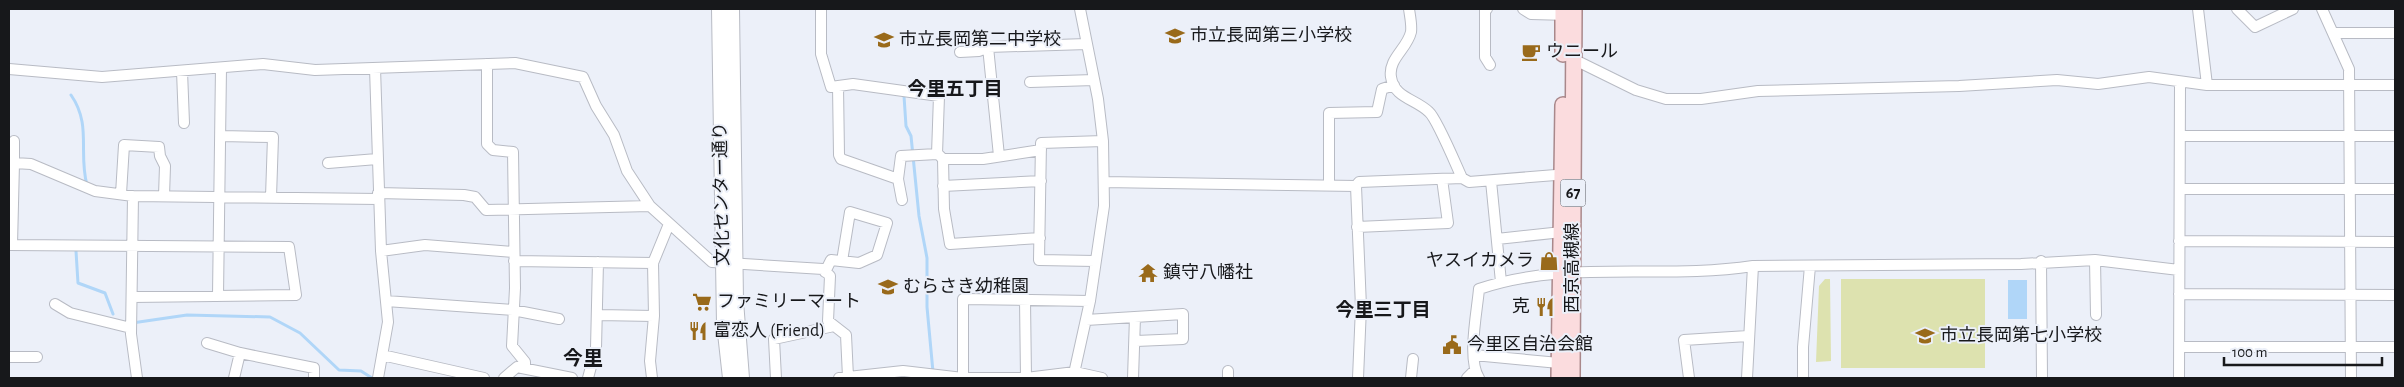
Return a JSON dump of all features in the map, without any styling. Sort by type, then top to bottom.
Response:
[{"type":"main road","name":"西京高槻線","points":[[1559,378],[1567,272],[1562,232],[1568,174],[1573,60],[1569,12]]},
{"type":"main road","name":"西京高槻線","points":[[1569,12],[1567,272],[1572,378]]},
{"type":"street","name":"文化センター通り","points":[[719,9],[730,264],[742,378]]},
{"type":"street","name":"文化センター通り","points":[[730,378],[724,324],[730,264],[732,9]]},
{"type":"street","points":[[821,9],[821,54],[831,87],[853,84],[939,96],[940,156],[944,186],[944,209],[950,244],[1040,238]]},
{"type":"street","points":[[1074,375],[1090,301],[1104,206],[1103,141],[1094,80],[1080,9]]},
{"type":"street","points":[[1409,9],[1411,31],[1406,45],[1393,61],[1390,75],[1394,85],[1407,99],[1430,112],[1462,178]]},
{"type":"street","points":[[1487,9],[1485,9],[1485,57],[1490,64]]},
{"type":"street","points":[[1523,9],[1531,14],[1569,12]]},
{"type":"street","points":[[2198,9],[2207,85]]},
{"type":"street","points":[[2237,9],[2255,27],[2293,9]]},
{"type":"street","points":[[2322,9],[2349,69],[2351,378]]},
{"type":"street","points":[[2333,33],[2395,33]]},
{"type":"street","points":[[960,52],[979,51],[988,47],[1087,44]]},
{"type":"street","points":[[988,47],[999,156]]},
{"type":"street","points":[[1573,60],[1636,90],[1666,99],[1701,99],[1758,91],[1958,86],[2057,80],[2098,84],[2149,77],[2175,79],[2180,82],[2207,85],[2395,85]]},
{"type":"street","points":[[9,68],[102,77],[263,64],[315,70],[515,63],[583,77],[596,106],[614,135],[627,171],[650,206],[712,262],[823,269],[830,276],[828,321],[846,335],[850,377],[903,371],[963,378],[1026,378],[1074,375],[1102,378]]},
{"type":"street","points":[[486,64],[487,144],[493,150],[513,152],[514,256],[512,346],[525,362],[526,368]]},
{"type":"street","points":[[218,296],[221,68]]},
{"type":"street","points":[[375,68],[381,251],[388,322],[378,378]]},
{"type":"street","points":[[182,71],[184,123]]},
{"type":"street","points":[[1030,82],[1094,80]]},
{"type":"street","points":[[2179,378],[2180,82]]},
{"type":"street","points":[[1330,186],[1329,113],[1377,112],[1382,89],[1394,85]]},
{"type":"street","points":[[838,86],[839,155],[841,159],[898,179]]},
{"type":"street","points":[[221,136],[273,137],[271,197]]},
{"type":"street","points":[[2180,136],[2395,136]]},
{"type":"street","points":[[14,141],[10,244],[289,247],[296,295],[132,297]]},
{"type":"street","points":[[1096,261],[1039,260],[1041,143],[1103,141]]},
{"type":"street","points":[[121,194],[124,145],[159,147],[160,156],[166,166],[164,196]]},
{"type":"street","points":[[902,200],[898,179],[900,156],[999,156],[1041,150]]},
{"type":"street","points":[[328,163],[378,159]]},
{"type":"street","points":[[14,163],[31,164],[95,191],[132,196],[464,195],[475,197],[486,210],[650,206]]},
{"type":"street","points":[[1104,182],[1356,186],[1359,182],[1462,178],[1469,182],[1568,174]]},
{"type":"street","points":[[1358,227],[1448,223],[1442,179]]},
{"type":"street","points":[[944,186],[1041,181]]},
{"type":"street","points":[[1491,181],[1501,282]]},
{"type":"street","points":[[1356,186],[1361,307],[1358,378]]},
{"type":"street","points":[[2180,189],[2395,189]]},
{"type":"street","points":[[132,196],[131,328],[137,378]]},
{"type":"street","points":[[825,272],[831,260],[859,263],[877,255],[887,223],[850,212],[842,261]]},
{"type":"street","points":[[652,378],[650,360],[654,316],[653,263],[669,224]]},
{"type":"street","points":[[1497,240],[1562,232]]},
{"type":"street","points":[[2180,241],[2395,242]]},
{"type":"street","points":[[381,251],[426,245],[514,256],[598,262],[653,263]]},
{"type":"street","points":[[1473,376],[1479,289],[1501,282],[1567,272],[1720,271],[1752,266],[2021,264],[2095,260],[2179,270]]},
{"type":"street","points":[[2095,260],[2096,315]]},
{"type":"street","points":[[588,378],[596,348],[598,262]]},
{"type":"street","points":[[2041,262],[2042,378]]},
{"type":"street","points":[[1747,378],[1752,266]]},
{"type":"street","points":[[1803,378],[1803,347],[1810,266]]},
{"type":"street","points":[[2179,294],[2395,295]]},
{"type":"street","points":[[963,378],[964,299],[1090,301]]},
{"type":"street","points":[[1025,300],[1026,378]]},
{"type":"street","points":[[386,301],[513,310],[559,319]]},
{"type":"street","points":[[54,304],[70,313],[131,328]]},
{"type":"street","points":[[1086,320],[1183,314],[1183,339],[1136,341]]},
{"type":"street","points":[[598,315],[654,316]]},
{"type":"street","points":[[1132,378],[1136,341],[1135,317]]},
{"type":"street","points":[[776,378],[774,339],[834,326]]},
{"type":"street","points":[[1689,378],[1684,340],[1748,336]]},
{"type":"street","points":[[207,343],[314,368],[314,378]]},
{"type":"street","points":[[2179,347],[2395,347]]},
{"type":"street","points":[[234,378],[240,352]]},
{"type":"street","points":[[382,355],[484,378]]},
{"type":"street","points":[[1474,355],[1559,363]]},
{"type":"street","points":[[9,356],[37,357]]},
{"type":"street","points":[[1411,378],[1413,359]]},
{"type":"street","points":[[504,378],[517,367],[526,368],[546,376],[572,378]]},
{"type":"green space","points":[[1825,279],[1830,279],[1831,361],[1816,362],[1819,286]]},
{"type":"green space","points":[[1841,279],[1985,279],[1985,368],[1841,368]]},
{"type":"water","points":[[2008,280],[2027,280],[2027,319],[2008,319]]},
{"type":"waterway","points":[[71,95],[77,106],[83,128],[87,185]]},
{"type":"waterway","points":[[904,96],[906,126],[911,136],[919,216],[927,258],[927,307],[933,372]]},
{"type":"waterway","points":[[76,251],[78,283],[105,293],[113,314]]},
{"type":"waterway","points":[[132,323],[187,315],[270,317],[300,333],[339,370],[361,371],[372,378]]},
{"type":"place","name":"市立長岡第三小学校","points":[[1175,36]]},
{"type":"place","name":"市立長岡第二中学校","points":[[884,40]]},
{"type":"place","name":"ウニール","points":[[1531,52]]},
{"type":"place","name":"ヤスイカメラ","points":[[1549,261]]},
{"type":"place","name":"鎮守八幡社","points":[[1148,273]]},
{"type":"place","name":"むらさき幼稚園","points":[[888,287]]},
{"type":"place","name":"ファミリーマート","points":[[702,302]]},
{"type":"place","name":"克","points":[[1545,307]]},
{"type":"place","name":"富恋人 (Friend)","points":[[698,331]]},
{"type":"place","name":"市立長岡第七小学校","points":[[1925,336]]},
{"type":"place","name":"今里区自治会館","points":[[1452,345]]},
{"type":"district","name":"今里五丁目","points":[[955,89]]},
{"type":"district","name":"今里三丁目","points":[[1383,310]]},
{"type":"district","name":"今里","points":[[583,359]]}]
